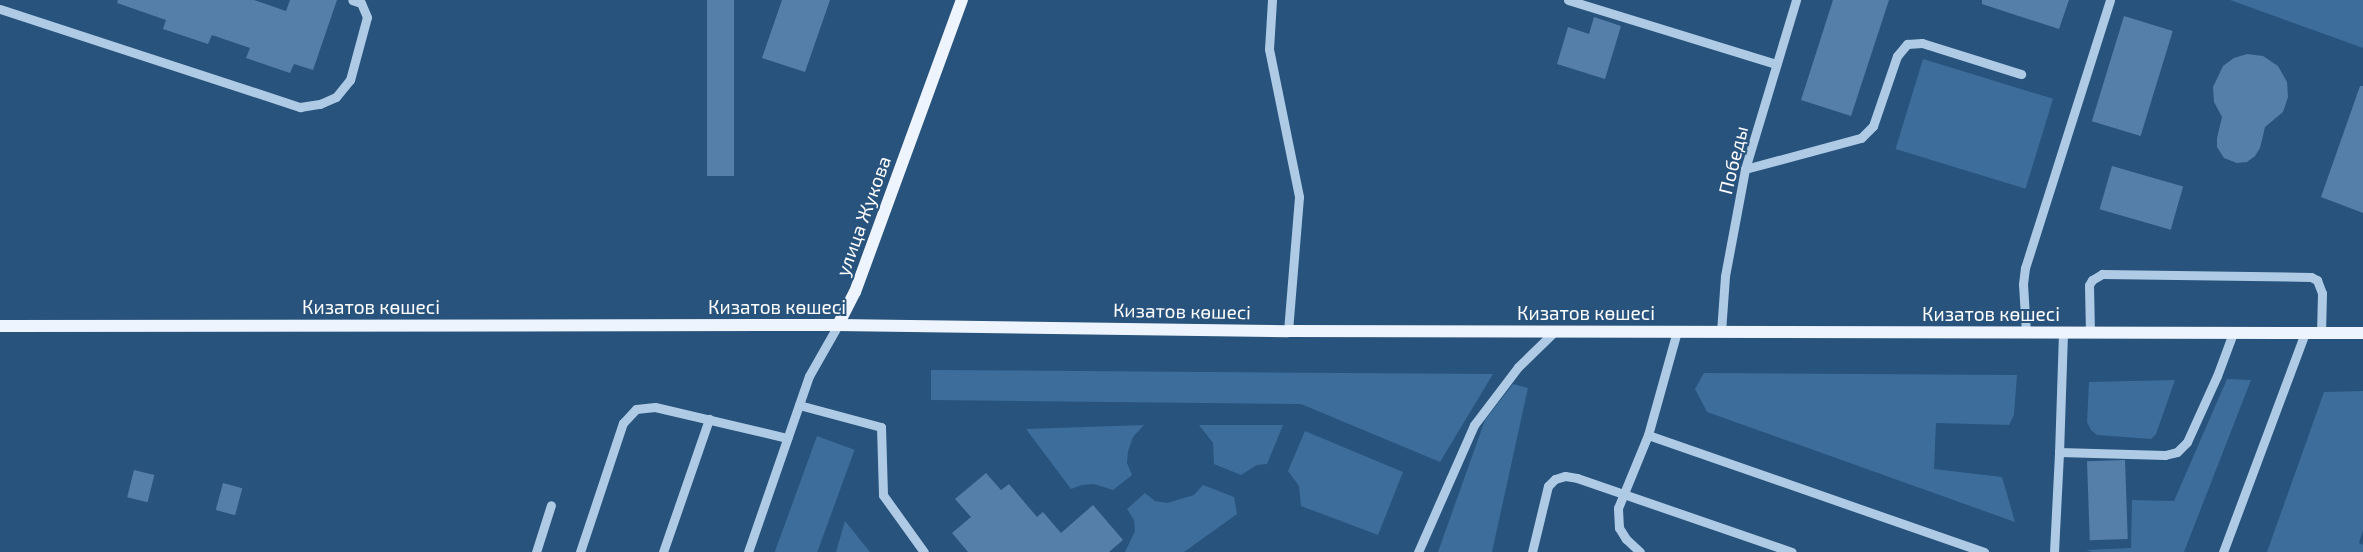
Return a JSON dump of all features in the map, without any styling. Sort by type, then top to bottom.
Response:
[{"type":"main road","name":"улица Жукова","points":[[838,325],[856,292],[962,0]]},
{"type":"main road","name":"Кизатов көшесі","points":[[0,326],[838,325],[1288,331],[2363,333]]},
{"type":"street","points":[[0,9],[300,106],[320,104],[336,97],[350,80],[367,17],[361,3],[352,0]]},
{"type":"street","points":[[1272,0],[1269,49],[1299,197],[1288,331]]},
{"type":"street","points":[[1568,0],[1776,64]]},
{"type":"street","name":"Победы","points":[[1721,332],[1725,276],[1745,169],[1796,0]]},
{"type":"street","points":[[2026,333],[2023,284],[2025,268],[2110,0]]},
{"type":"street","points":[[1745,169],[1862,138],[1874,126],[1898,56],[1907,44],[1922,43],[2021,74]]},
{"type":"street","points":[[2090,333],[2090,286],[2092,280],[2102,274],[2311,277],[2317,280],[2322,293],[2321,333]]},
{"type":"street","name":"улица Жукова","points":[[748,552],[809,376],[838,325]]},
{"type":"street","points":[[1418,552],[1474,425],[1518,367],[1556,331]]},
{"type":"street","points":[[1640,552],[1626,539],[1619,528],[1618,508],[1648,436],[1677,331]]},
{"type":"street","points":[[2054,552],[2063,333]]},
{"type":"street","points":[[2059,452],[2164,455],[2177,452],[2187,442],[2217,376],[2233,333]]},
{"type":"street","points":[[2224,552],[2305,333]]},
{"type":"street","points":[[799,404],[881,427],[883,495],[924,552]]},
{"type":"street","points":[[580,552],[619,433],[629,414],[636,409],[655,407],[787,438]]},
{"type":"street","points":[[663,552],[709,419]]},
{"type":"street","points":[[1648,436],[1984,552]]},
{"type":"street","points":[[1532,552],[1544,496],[1548,486],[1555,480],[1565,476],[1577,478],[1792,552]]},
{"type":"street","points":[[536,552],[551,505]]},
{"type":"shaded area","points":[[2230,0],[2363,0],[2363,48]]},
{"type":"shaded area","points":[[1923,59],[2053,99],[2026,189],[1896,149]]},
{"type":"shaded area","points":[[931,370],[1493,374],[1440,462],[1301,404],[931,400]]},
{"type":"shaded area","points":[[1704,373],[2017,375],[2014,415],[2009,425],[1936,423],[1934,469],[2002,477],[2015,522],[1707,412],[1695,389]]},
{"type":"shaded area","points":[[2227,379],[2251,380],[2184,552],[2092,552],[2086,550],[2131,548],[2132,500],[2174,501]]},
{"type":"shaded area","points":[[2175,380],[2156,434],[2151,439],[2097,435],[2091,430],[2087,422],[2089,382]]},
{"type":"shaded area","points":[[1513,384],[1528,388],[1492,552],[1438,552],[1485,420]]},
{"type":"shaded area","points":[[2363,391],[2363,530],[2359,543],[2363,545],[2363,552],[2267,552],[2324,392]]},
{"type":"shaded area","points":[[1144,425],[1133,437],[1128,451],[1127,463],[1132,475],[1113,490],[1094,484],[1082,485],[1071,489],[1026,429]]},
{"type":"shaded area","points":[[1199,425],[1283,425],[1267,464],[1257,465],[1241,475],[1214,464],[1213,443]]},
{"type":"shaded area","points":[[1305,431],[1403,472],[1378,535],[1301,506],[1299,486],[1288,471]]},
{"type":"shaded area","points":[[817,436],[855,450],[817,552],[775,552]]},
{"type":"shaded area","points":[[1203,485],[1234,497],[1237,514],[1184,552],[1125,552],[1135,531],[1134,520],[1127,509],[1145,493],[1155,501],[1167,503],[1194,495]]},
{"type":"shaded area","points":[[845,521],[870,552],[836,552]]},
{"type":"building","points":[[118,0],[254,0],[286,11],[290,0],[337,0],[313,70],[294,64],[290,73],[246,58],[250,48],[212,35],[208,44],[163,29],[166,20],[117,3]]},
{"type":"building","points":[[707,0],[734,0],[734,176],[707,176]]},
{"type":"building","points":[[782,0],[830,0],[805,72],[762,58]]},
{"type":"building","points":[[1833,0],[1889,0],[1851,116],[1801,100]]},
{"type":"building","points":[[1982,0],[2069,0],[2059,29],[1982,4]]},
{"type":"building","points":[[2124,16],[2173,31],[2141,136],[2092,121]]},
{"type":"building","points":[[1594,17],[1621,26],[1605,79],[1557,64],[1568,27],[1589,34]]},
{"type":"building","points":[[2247,54],[2263,56],[2278,66],[2287,82],[2288,97],[2283,112],[2265,127],[2260,148],[2255,156],[2247,162],[2237,163],[2224,158],[2217,147],[2222,117],[2214,102],[2213,87],[2223,66],[2234,58]]},
{"type":"building","points":[[2360,86],[2363,86],[2363,213],[2321,197]]},
{"type":"building","points":[[2112,166],[2183,186],[2171,230],[2100,209]]},
{"type":"building","points":[[2125,460],[2128,539],[2090,540],[2087,461]]},
{"type":"building","points":[[134,470],[154,475],[148,502],[127,497]]},
{"type":"building","points":[[986,473],[1001,490],[1009,484],[1037,517],[1043,512],[1061,533],[1093,505],[1123,540],[1109,552],[968,552],[952,533],[971,517],[955,499]]},
{"type":"building","points":[[223,483],[242,488],[235,515],[216,510]]}]
